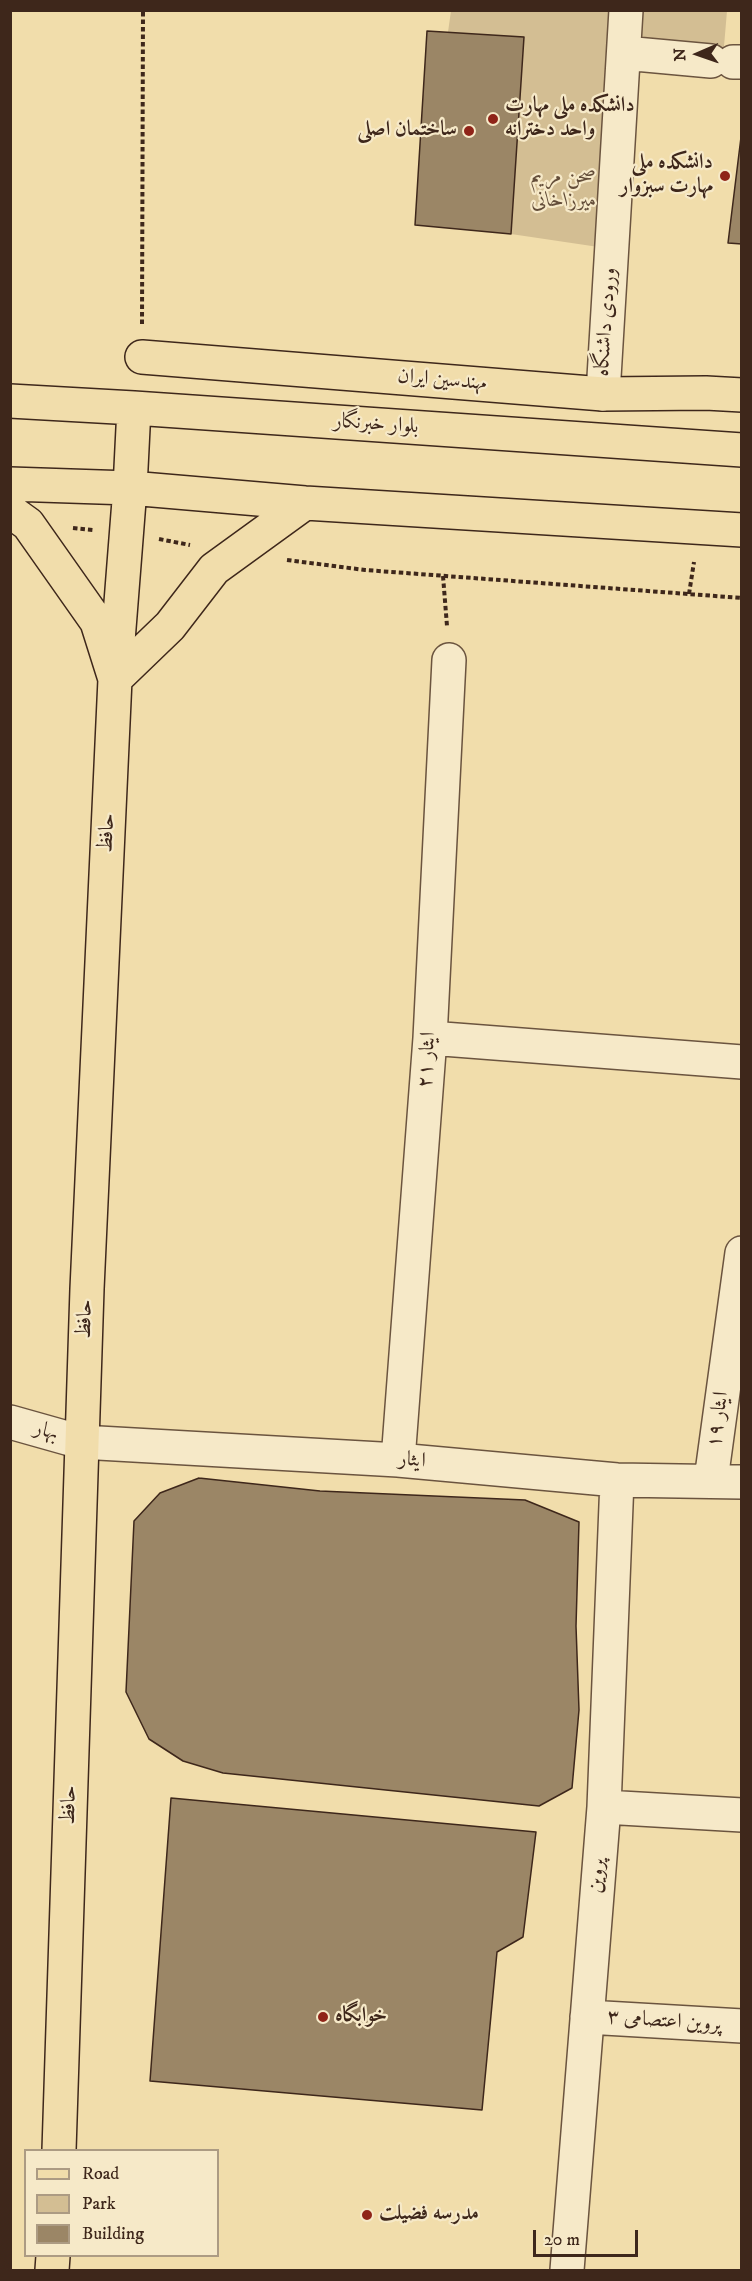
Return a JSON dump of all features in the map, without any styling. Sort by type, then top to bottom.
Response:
[{"type":"main road","name":"مهندسین ایران","points":[[142,357],[603,394],[741,395]]},
{"type":"main road","name":"بلوار خبرنگار","points":[[10,401],[741,450]]},
{"type":"main road","name":"حافظ","points":[[59,2149],[81,1442],[115,679],[134,408]]},
{"type":"main road","points":[[10,484],[130,488],[305,503],[741,530]]},
{"type":"main road","points":[[10,511],[28,524],[97,622],[115,679],[170,626],[214,569],[305,503]]},
{"type":"street","name":"ورودی داشنگاه","points":[[603,394],[626,10]]},
{"type":"street","points":[[624,53],[728,62]]},
{"type":"street","name":"ایثار ۲۱","points":[[398,1460],[430,1038],[449,660]]},
{"type":"street","points":[[430,1038],[741,1062]]},
{"type":"street","name":"ایثار ۱۹","points":[[726,1481],[741,1252]]},
{"type":"street","name":"بهار","points":[[10,1422],[81,1442]]},
{"type":"street","name":"ایثار","points":[[81,1442],[398,1460],[617,1480],[726,1481]]},
{"type":"street","name":"پروین","points":[[567,2271],[604,1807],[617,1480]]},
{"type":"street","points":[[604,1807],[741,1815]]},
{"type":"street","name":"پروین اعتصامی ۳","points":[[587,2017],[741,2026]]},
{"type":"path","points":[[142,357],[143,10]]},
{"type":"path","points":[[365,570],[741,598]]},
{"type":"path","points":[[443,576],[449,660]]},
{"type":"green space","name":"صحن مریم میرزاخانی","points":[[451,11],[727,11],[723,58],[624,54],[612,249],[511,234],[448,32]]},
{"type":"building","name":"ساختمان اصلی","points":[[427,31],[524,37],[511,234],[415,225]]},
{"type":"building","points":[[742,129],[742,244],[728,243]]},
{"type":"building","points":[[199,1478],[320,1491],[525,1500],[579,1522],[576,1626],[579,1710],[572,1788],[539,1806],[223,1773],[183,1761],[149,1739],[126,1692],[134,1521],[160,1493]]},
{"type":"building","name":"خوابگاه","points":[[171,1798],[536,1832],[523,1937],[497,1952],[482,2110],[150,2081]]},
{"type":"place","name":"دانشکده ملی مهارت واحد دخترانه","points":[[493,119]]},
{"type":"place","name":"ساختمان اصلی","points":[[469,131]]},
{"type":"place","name":"دانشکده ملی مهارت سبزوار","points":[[725,176]]},
{"type":"place","name":"خوابگاه","points":[[323,2017]]},
{"type":"place","name":"مدرسه فضیلت","points":[[367,2215]]}]
